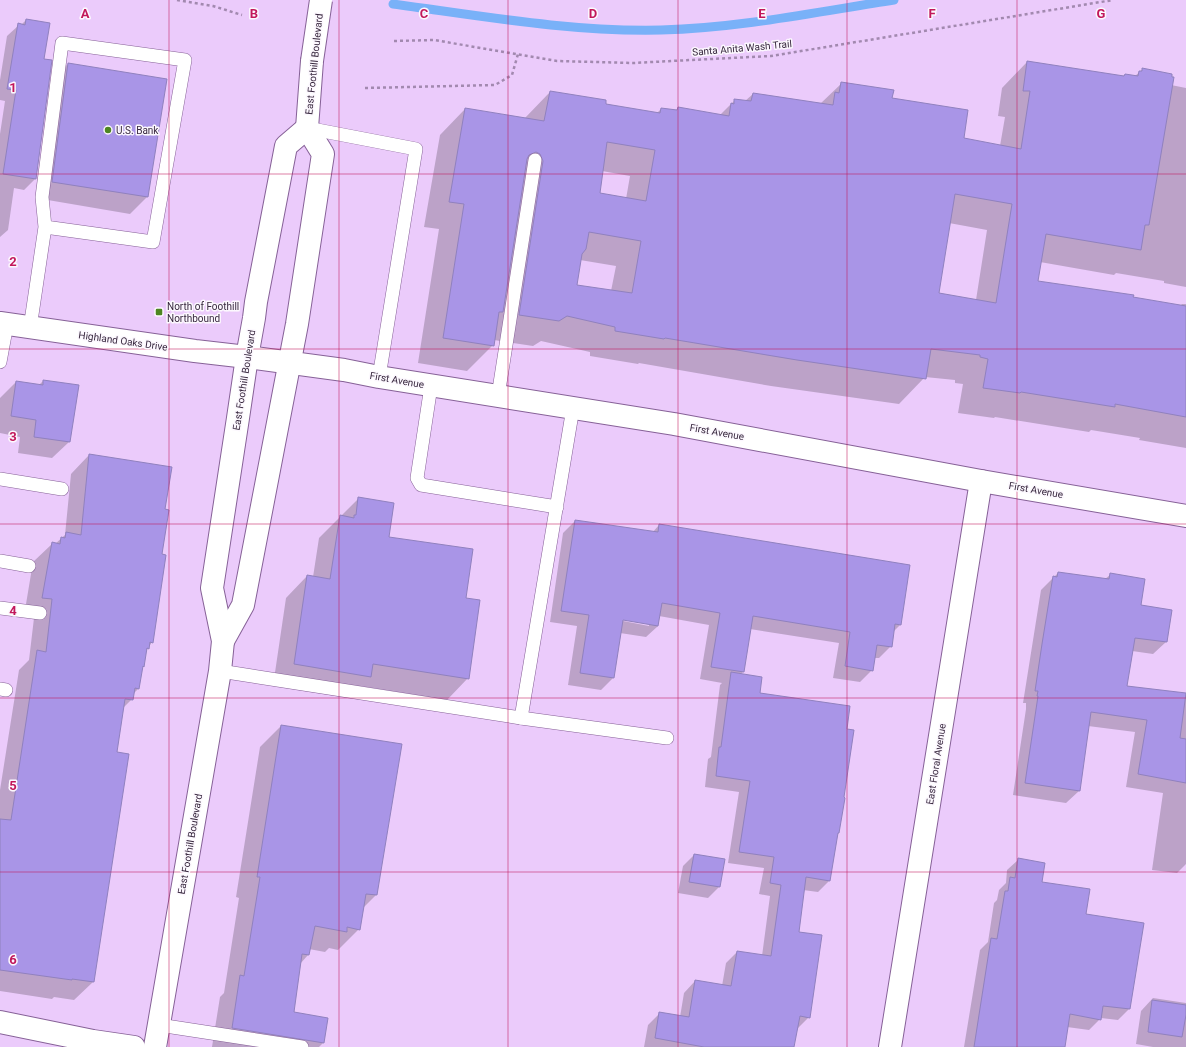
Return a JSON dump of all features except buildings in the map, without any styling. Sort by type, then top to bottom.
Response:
[{"type":"street","name":"East Foothill Boulevard","points":[[155,1047],[224,642],[243,605],[297,324],[323,154],[307,128],[312,61],[321,0]]},
{"type":"street","name":"East Foothill Boulevard","points":[[224,642],[212,588],[246,357],[286,146],[307,128]]},
{"type":"street","name":"Highland Oaks Drive","points":[[3,323],[30,328],[246,357]]},
{"type":"street","name":"First Avenue","points":[[246,357],[289,362],[674,424],[981,481],[1186,516]]},
{"type":"street","name":"East Floral Avenue","points":[[890,1047],[981,481]]},
{"type":"street","points":[[0,1022],[93,1041],[134,1047]]},
{"type":"lane","points":[[30,328],[46,227],[42,197],[62,43],[185,60],[153,242],[46,227]]},
{"type":"lane","points":[[307,128],[416,149],[379,377]]},
{"type":"lane","points":[[498,396],[535,160]]},
{"type":"lane","points":[[0,362],[3,323]]},
{"type":"lane","points":[[431,386],[417,478],[421,485],[557,507]]},
{"type":"lane","points":[[521,718],[573,408]]},
{"type":"lane","points":[[0,479],[62,489]]},
{"type":"lane","points":[[0,561],[29,566]]},
{"type":"lane","points":[[0,608],[40,613]]},
{"type":"lane","points":[[220,671],[521,718],[668,738]]},
{"type":"lane","points":[[159,1025],[302,1047]]},
{"type":"path","points":[[177,0],[214,6],[242,15]]},
{"type":"path","name":"Santa Anita Wash Trail","points":[[394,41],[434,40],[557,61],[633,63],[771,56],[1113,0]]},
{"type":"path","points":[[365,88],[495,85],[512,75],[518,54]]},
{"type":"waterway","points":[[393,4],[560,26],[627,30],[661,30],[690,29],[749,23],[894,0]]},
{"type":"place","name":"U.S. Bank","points":[[108,130]]},
{"type":"place","name":"North of Foothill Northbound","points":[[159,312]]}]
